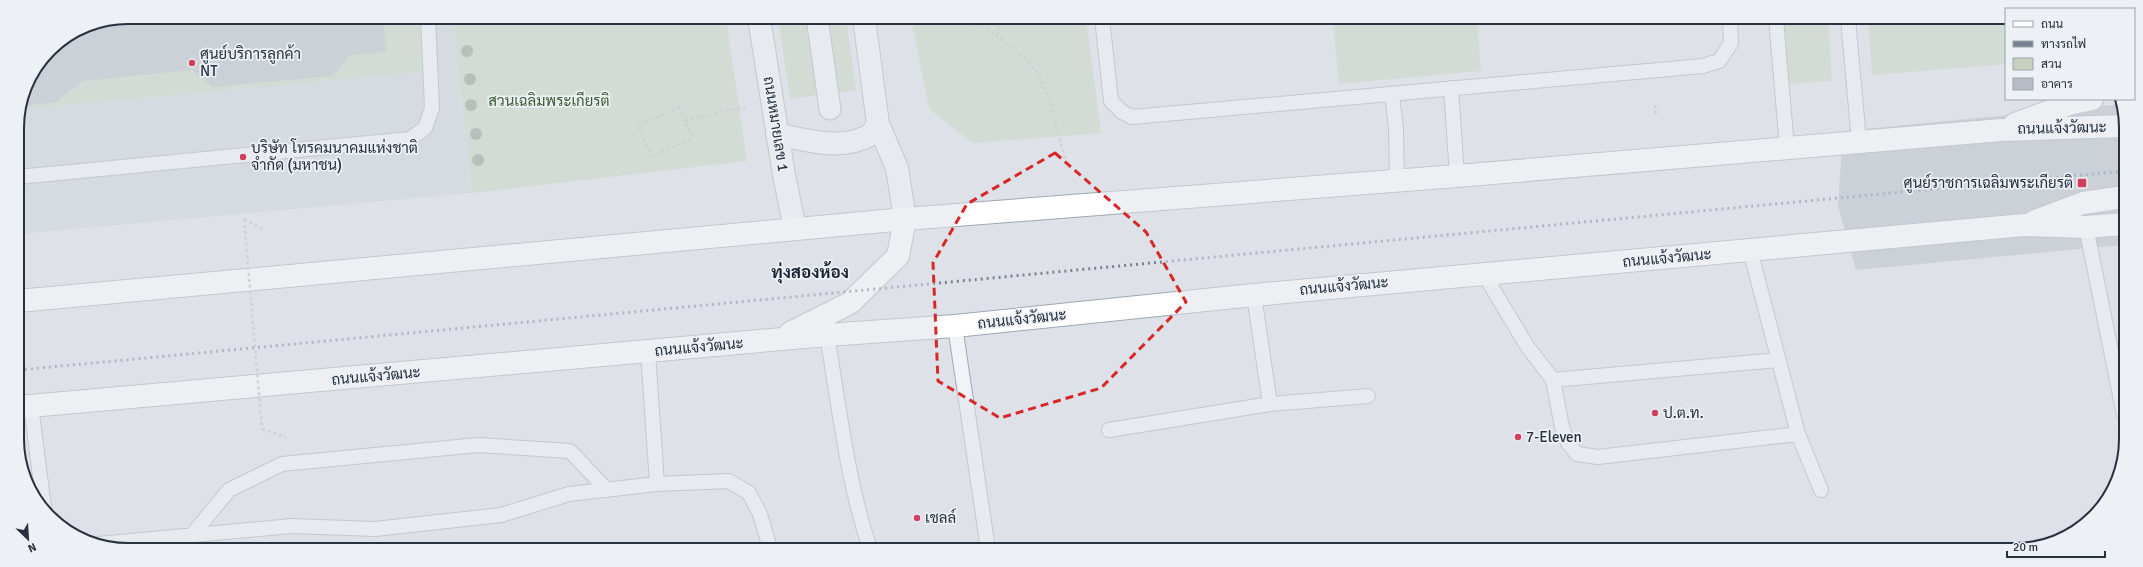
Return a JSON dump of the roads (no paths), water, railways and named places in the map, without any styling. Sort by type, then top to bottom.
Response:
[{"type":"main road","name":"ถนนแจ้งวัฒนะ","points":[[2001,130],[2069,104],[2087,100]]},
{"type":"main road","name":"ถนนแจ้งวัฒนะ","points":[[24,300],[905,219],[1397,181],[2001,130],[2119,126]]},
{"type":"main road","name":"ถนนแจ้งวัฒนะ","points":[[2024,225],[2083,203],[2119,198]]},
{"type":"main road","points":[[777,340],[850,303],[898,256],[905,219]]},
{"type":"main road","name":"ถนนแจ้งวัฒนะ","points":[[25,406],[827,335],[955,326],[1254,294],[2024,225],[2086,227],[2119,224]]},
{"type":"street","name":"ถนนหมายเลข 1","points":[[760,24],[777,134],[795,229]]},
{"type":"street","points":[[818,24],[830,109]]},
{"type":"street","points":[[865,24],[878,124],[897,168],[905,219]]},
{"type":"street","points":[[777,134],[822,143],[847,142],[869,136],[878,124]]},
{"type":"lane","points":[[24,176],[410,139],[425,128],[432,108],[428,24]]},
{"type":"lane","points":[[1103,24],[1111,101],[1122,112],[1132,117],[1703,66],[1719,61],[1730,43],[1730,24]]},
{"type":"lane","points":[[1776,24],[1787,148]]},
{"type":"lane","points":[[1848,24],[1859,141]]},
{"type":"lane","points":[[1451,88],[1457,176]]},
{"type":"lane","points":[[1392,94],[1396,129],[1397,181]]},
{"type":"lane","points":[[2086,227],[2119,390]]},
{"type":"lane","points":[[1750,250],[1798,434],[1822,490]]},
{"type":"lane","points":[[1484,274],[1528,346],[1553,380],[1562,427],[1568,443],[1577,454],[1598,457],[1798,434]]},
{"type":"lane","points":[[1254,294],[1270,404]]},
{"type":"lane","points":[[955,326],[987,543]]},
{"type":"lane","points":[[827,335],[859,512],[868,543]]},
{"type":"lane","points":[[648,352],[657,484]]},
{"type":"lane","points":[[1553,380],[1778,360]]},
{"type":"lane","points":[[1109,430],[1270,404],[1368,396]]},
{"type":"lane","points":[[25,406],[42,498]]},
{"type":"lane","points":[[192,535],[229,490],[282,464],[478,445],[570,450],[607,490]]},
{"type":"lane","points":[[116,542],[292,526],[375,529],[501,515],[569,494],[657,484],[729,481],[749,493],[760,514],[769,543]]},
{"type":"railway","points":[[24,370],[2119,171]]},
{"type":"place","name":"ศูนย์บริการลูกค้า NT","points":[[192,63]]},
{"type":"place","name":"บริษัท โทรคมนาคมแห่งชาติ จำกัด (มหาชน)","points":[[243,157]]},
{"type":"place","name":"ศูนย์ราชการเฉลิมพระเกียรติ","points":[[2082,183]]},
{"type":"place","name":"ป.ต.ท.","points":[[1655,413]]},
{"type":"place","name":"7-Eleven","points":[[1518,437]]},
{"type":"place","name":"เชลล์","points":[[917,518]]},
{"type":"district","name":"ทุ่งสองห้อง","points":[[810,272]]},
{"type":"park label","name":"สวนเฉลิมพระเกียรติ","points":[[549,101]]}]
